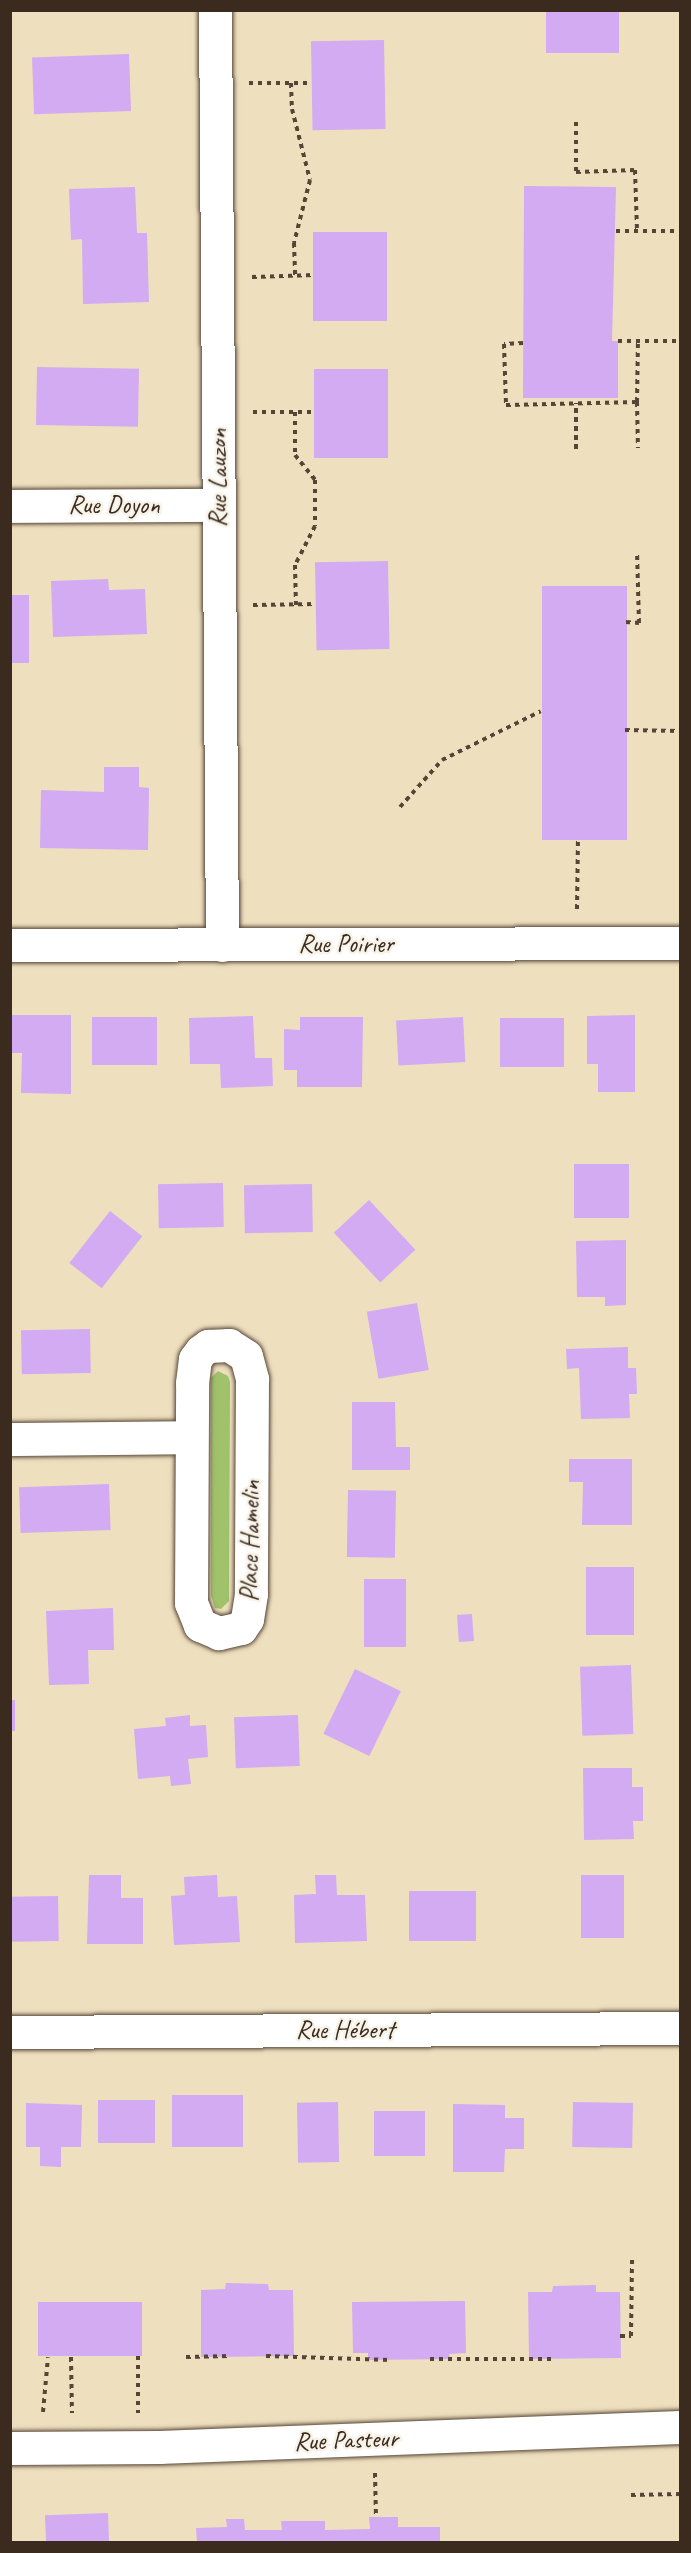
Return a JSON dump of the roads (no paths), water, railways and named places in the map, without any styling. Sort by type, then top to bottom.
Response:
[{"type":"street","name":"Rue Lauzon","points":[[215,10],[222,945]]},
{"type":"street","name":"Rue Doyon","points":[[10,506],[218,505]]},
{"type":"street","name":"Rue Poirier","points":[[10,945],[681,943]]},
{"type":"street","name":"Place Hamelin","points":[[229,1345],[240,1349],[250,1365],[252,1379],[251,1594],[247,1619],[232,1632],[209,1631],[193,1615],[190,1437],[195,1359],[208,1346],[229,1345]]},
{"type":"street","points":[[10,1438],[190,1437]]},
{"type":"street","name":"Rue Hébert","points":[[10,2032],[681,2028]]},
{"type":"street","name":"Rue Pasteur","points":[[10,2448],[139,2447],[681,2427]]}]
